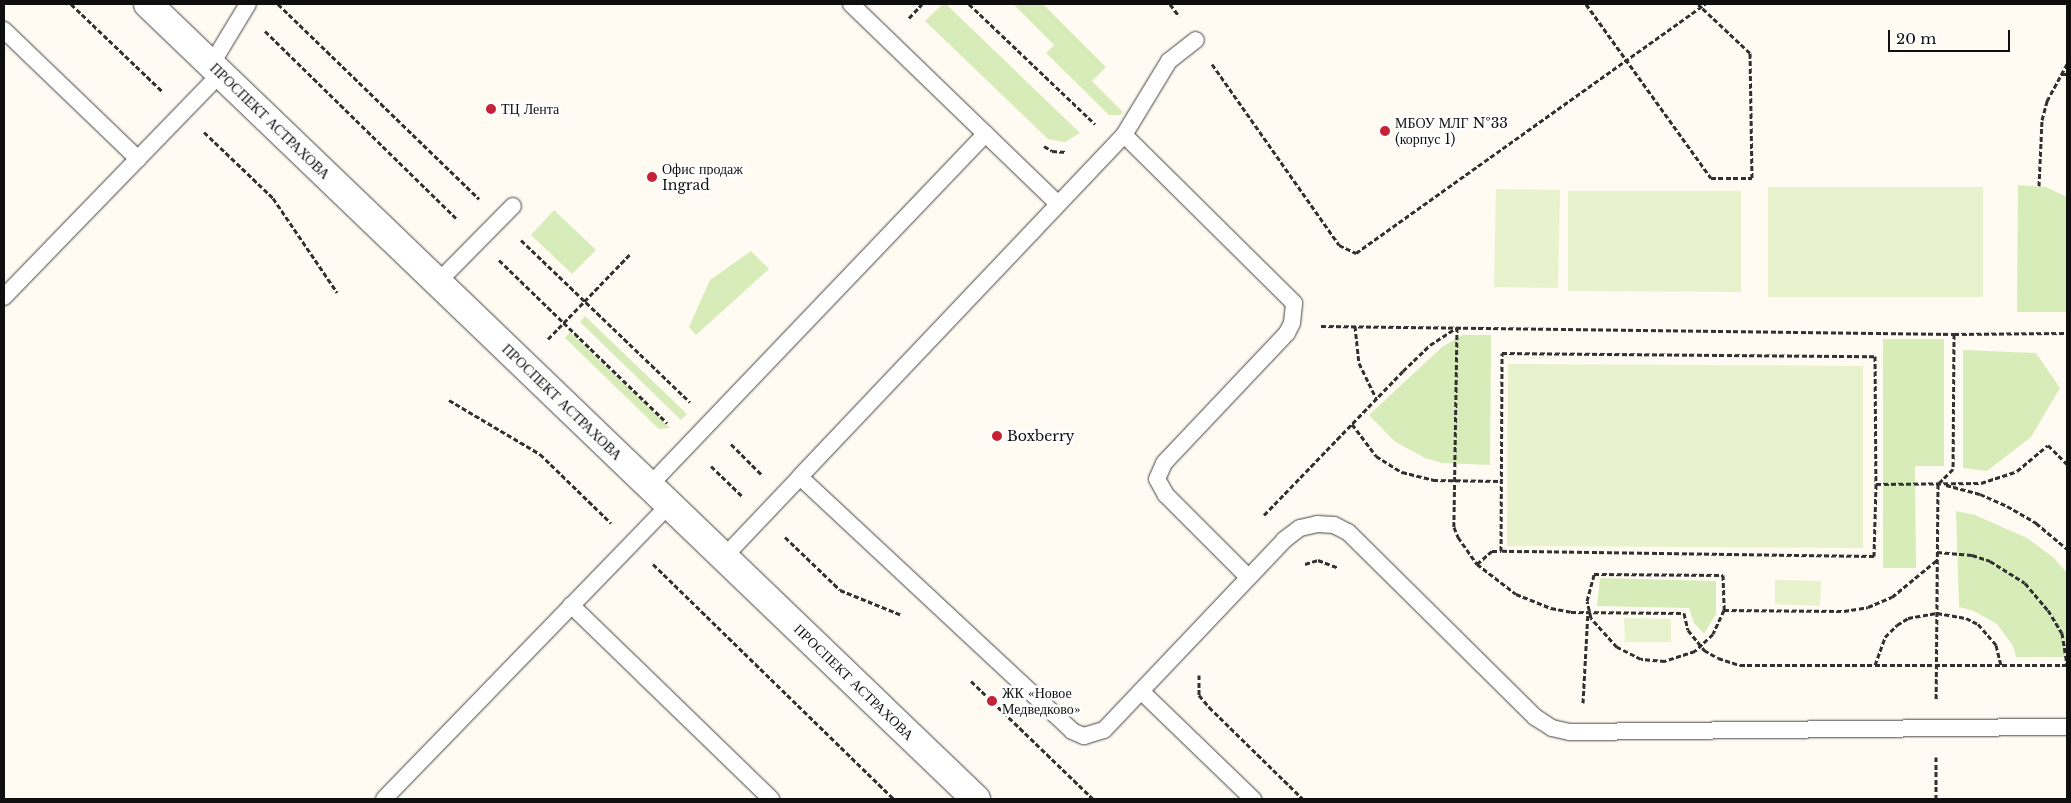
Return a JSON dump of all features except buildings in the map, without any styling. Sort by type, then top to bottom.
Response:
[{"type":"street","name":"ПРОСПЕКТ АСТРАХОВА","points":[[148,4],[976,799]]},
{"type":"lane","points":[[851,4],[1057,203]]},
{"type":"lane","points":[[4,297],[183,112],[215,70],[245,6]]},
{"type":"lane","points":[[4,30],[138,159]]},
{"type":"lane","points":[[724,557],[1057,203],[1124,135],[1169,60],[1196,40]]},
{"type":"lane","points":[[649,486],[985,134]]},
{"type":"lane","points":[[1124,135],[1289,295],[1295,313],[1287,333],[1160,470],[1157,479],[1166,496],[1247,576]]},
{"type":"lane","points":[[437,283],[513,206]]},
{"type":"lane","points":[[800,477],[1072,731],[1084,736],[1104,730],[1247,576],[1300,528],[1317,524],[1334,525],[1348,532],[1535,717],[1552,728],[1582,731],[2067,727]]},
{"type":"lane","points":[[384,799],[669,505]]},
{"type":"lane","points":[[571,605],[771,799]]},
{"type":"lane","points":[[1141,691],[1253,799]]},
{"type":"path","points":[[71,4],[273,198],[337,292]]},
{"type":"path","points":[[969,4],[1097,126],[1091,133]]},
{"type":"path","points":[[1170,4],[1339,245],[1356,253],[1626,60],[1701,5],[1750,53],[1752,178],[1710,178],[1626,60],[1586,4]]},
{"type":"path","points":[[245,6],[479,240],[840,590],[905,617]]},
{"type":"path","points":[[903,10],[917,23]]},
{"type":"path","points":[[2038,186],[2042,120],[2047,101],[2067,64]]},
{"type":"path","points":[[2061,74],[2067,74]]},
{"type":"path","points":[[1037,139],[1052,151],[1071,150]]},
{"type":"path","points":[[523,365],[631,253]]},
{"type":"path","points":[[1295,313],[1314,326],[2067,334]]},
{"type":"path","points":[[1355,326],[1358,363],[1376,398]]},
{"type":"path","points":[[1226,554],[1376,398],[1430,345],[1456,327]]},
{"type":"path","points":[[1456,327],[1454,527],[1477,564],[1502,585],[1532,602],[1550,608],[1588,612],[1684,613],[1688,630],[1701,646],[1718,658],[1740,664],[2067,665],[2062,632],[2048,610],[2025,582],[1990,561],[1972,555],[1937,552]]},
{"type":"path","points":[[1936,799],[1938,484],[1953,469],[1954,334]]},
{"type":"path","points":[[1477,564],[1492,551],[1874,556],[1876,484],[1874,356],[1502,353],[1501,551]]},
{"type":"path","points":[[449,400],[540,454],[894,799]]},
{"type":"path","points":[[1352,424],[1376,456],[1402,472],[1417,478],[1453,481],[1502,481]]},
{"type":"path","points":[[1876,484],[1981,483],[2001,477],[2030,462],[2048,445],[2067,464]]},
{"type":"path","points":[[1938,484],[1980,494],[2007,506],[2036,523],[2067,549]]},
{"type":"path","points":[[1724,610],[1844,611],[1868,607],[1892,597],[1937,560]]},
{"type":"path","points":[[1582,731],[1587,601],[1594,574],[1723,575],[1724,610],[1713,634],[1701,646],[1676,659],[1641,659],[1606,639],[1588,612]]},
{"type":"path","points":[[1875,665],[1885,637],[1897,625],[1908,618],[1937,613],[1966,618],[1978,624],[1996,645],[2001,665]]},
{"type":"path","points":[[1079,786],[1089,799]]},
{"type":"green space","points":[[943,4],[946,4],[1080,133],[1065,142],[1048,139],[925,21]]},
{"type":"green space","points":[[1013,4],[1043,4],[1106,67],[1092,81],[1123,112],[1120,115],[1109,115],[1046,53],[1054,45]]},
{"type":"green space","points":[[2018,185],[2046,187],[2067,197],[2067,312],[2017,312]]},
{"type":"green space","points":[[1768,187],[1983,187],[1983,297],[1768,297]]},
{"type":"green space","points":[[1496,189],[1560,190],[1558,288],[1494,287]]},
{"type":"green space","points":[[1568,191],[1741,191],[1741,292],[1568,291]]},
{"type":"green space","points":[[554,210],[596,250],[572,274],[531,235]]},
{"type":"green space","points":[[751,251],[769,269],[696,335],[689,327],[710,280]]},
{"type":"green space","points":[[585,316],[687,414],[681,420],[580,322]]},
{"type":"green space","points":[[570,332],[670,428],[659,429],[565,338]]},
{"type":"green space","points":[[1463,335],[1491,335],[1490,465],[1442,463],[1425,458],[1394,441],[1369,415],[1442,347]]},
{"type":"green space","points":[[1883,339],[1944,339],[1944,466],[1915,466],[1916,568],[1883,568]]},
{"type":"green space","points":[[1963,350],[2036,353],[2060,388],[2031,437],[1987,471],[1963,468]]},
{"type":"green space","points":[[1508,364],[1863,366],[1863,548],[1507,546]]},
{"type":"green space","points":[[1956,511],[1975,515],[2027,538],[2054,558],[2067,573],[2067,657],[2016,657],[2013,646],[1997,624],[1974,611],[1959,607]]},
{"type":"green space","points":[[1600,578],[1716,581],[1716,614],[1704,634],[1694,623],[1689,608],[1597,606]]},
{"type":"green space","points":[[1775,580],[1821,581],[1820,606],[1775,604]]},
{"type":"green space","points":[[1624,618],[1671,619],[1671,642],[1625,642]]},
{"type":"place","name":"ТЦ Лента","points":[[491,109]]},
{"type":"place","name":"МБОУ МЛГ №33 (корпус 1)","points":[[1385,131]]},
{"type":"place","name":"Офис продаж Ingrad","points":[[652,177]]},
{"type":"place","name":"Boxberry","points":[[997,436]]},
{"type":"place","name":"ЖК «Новое Медведково»","points":[[992,701]]}]
